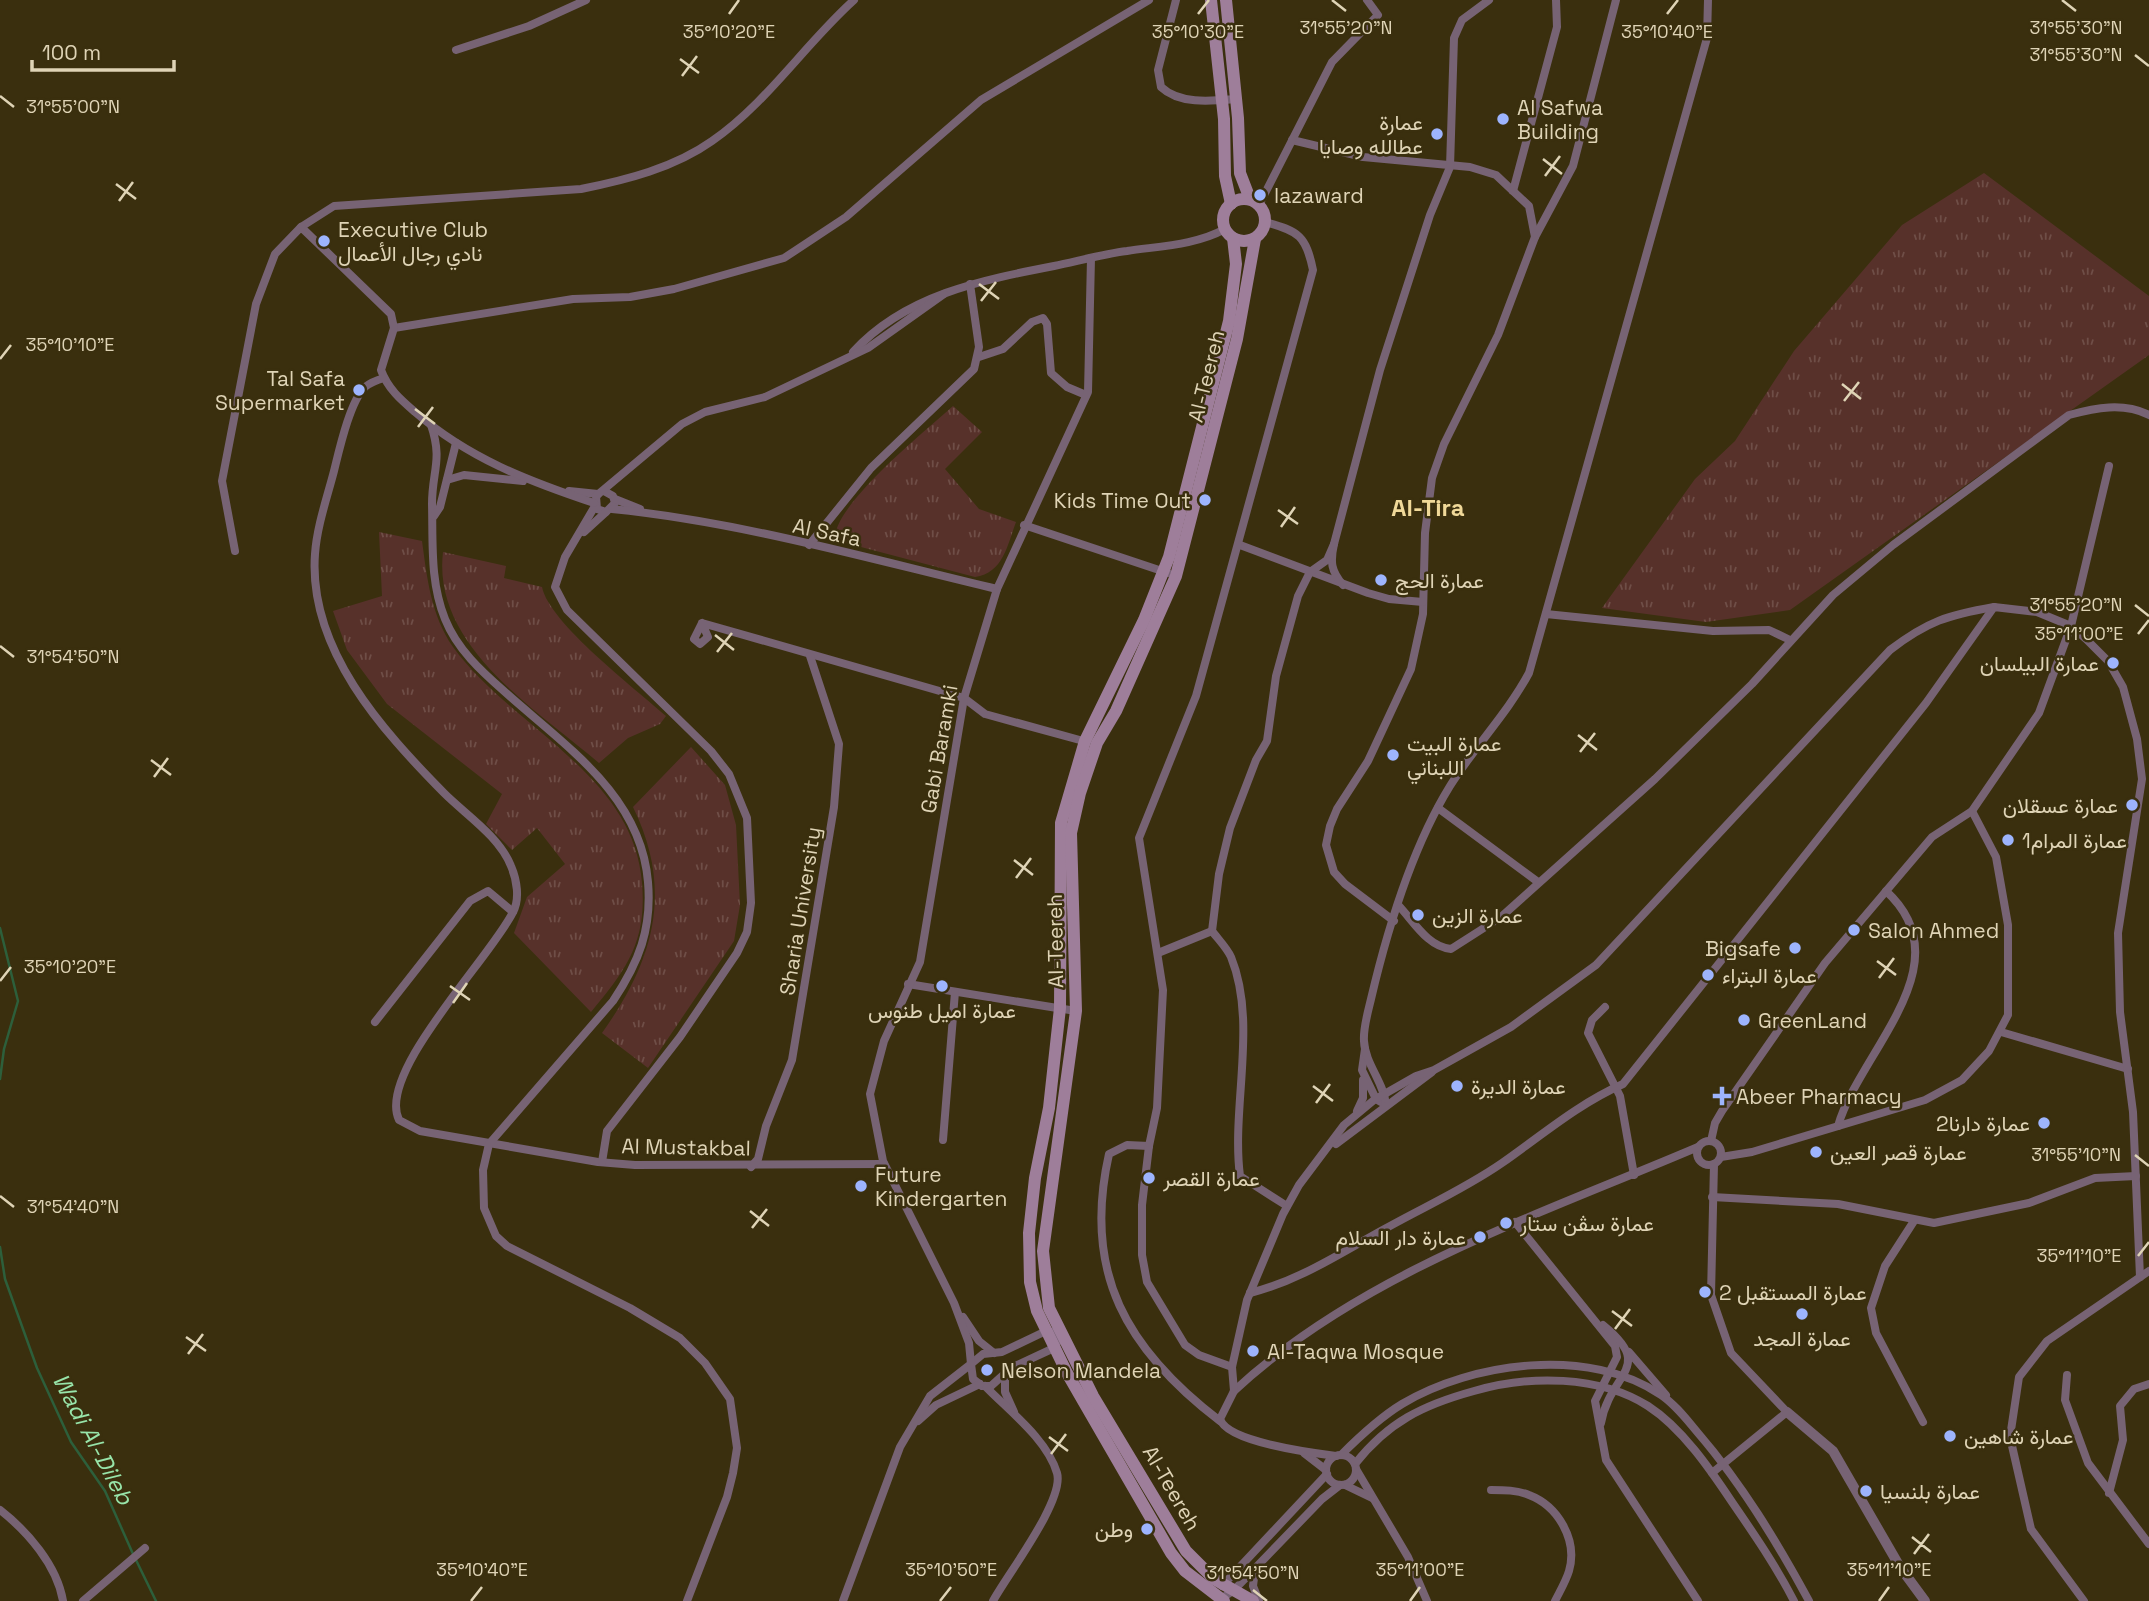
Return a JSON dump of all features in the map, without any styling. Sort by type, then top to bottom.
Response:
[{"type":"main road","points":[[1211,0],[1222,100],[1225,176],[1231,204]]},
{"type":"main road","points":[[1226,0],[1240,173],[1255,202],[1265,222],[1262,233],[1255,239],[1247,241],[1229,233],[1224,214],[1231,204],[1241,199],[1255,202]]},
{"type":"main road","name":"Al-Teereh","points":[[1222,1600],[1185,1571],[1171,1553],[1054,1348],[1037,1311],[1028,1257],[1035,1178],[1049,1108],[1060,1008],[1060,823],[1163,572],[1229,321],[1236,264],[1229,233]]},
{"type":"main road","name":"Al-Teereh","points":[[1253,1601],[1205,1571],[1186,1550],[1093,1396],[1049,1308],[1044,1281],[1044,1236],[1076,1010],[1071,833],[1091,742],[1116,711],[1176,576],[1237,340],[1255,239]]},
{"type":"street","points":[[456,50],[529,26],[586,0]]},
{"type":"street","points":[[235,551],[222,481],[256,304],[275,254],[301,227],[334,206],[581,189],[667,165],[711,142],[736,122],[821,30],[854,0]]},
{"type":"street","points":[[394,328],[573,299],[641,295],[784,258],[846,218],[981,100],[1149,0]]},
{"type":"street","points":[[1176,0],[1158,70],[1158,82],[1170,93],[1200,101],[1236,99]]},
{"type":"street","points":[[1255,202],[1292,140],[1332,62],[1378,15],[1367,0]]},
{"type":"street","points":[[1343,586],[1333,574],[1331,565],[1334,544],[1380,370],[1430,215],[1450,167],[1454,38],[1462,20],[1489,0]]},
{"type":"street","points":[[1513,191],[1554,38],[1556,0]]},
{"type":"street","points":[[1394,921],[1345,884],[1334,872],[1326,845],[1337,809],[1368,761],[1410,669],[1419,641],[1425,533],[1432,478],[1444,444],[1498,335],[1535,236],[1555,204],[1573,166],[1616,0]]},
{"type":"street","points":[[1234,1391],[1232,1367],[1250,1293],[1287,1206],[1299,1185],[1355,1114],[1363,1098],[1363,1037],[1378,968],[1399,906],[1438,808],[1451,785],[1515,699],[1529,673],[1707,38],[1708,0]]},
{"type":"street","points":[[1292,140],[1363,157],[1470,167],[1496,175],[1529,206],[1535,236]]},
{"type":"street","points":[[1232,1367],[1199,1355],[1185,1345],[1147,1282],[1140,1245],[1149,1146],[1157,1108],[1162,1019],[1158,953],[1139,838],[1144,818],[1196,696],[1209,640],[1240,545],[1313,270],[1308,246],[1298,234],[1265,222]]},
{"type":"street","points":[[301,227],[387,307],[394,328],[381,362],[384,378],[394,394],[431,425],[488,463],[536,483],[609,511],[650,513]]},
{"type":"street","points":[[602,1162],[603,1141],[615,1118],[680,1037],[737,953],[747,932],[751,903],[747,818],[729,774],[711,751],[567,610],[559,598],[555,587],[557,576],[601,493],[682,424],[705,412],[765,397],[851,354],[869,348],[944,294],[970,284],[1091,258],[1166,247],[1229,233]]},
{"type":"street","name":"Gabi Baramki","points":[[954,1303],[884,1164],[875,1132],[870,1094],[884,1041],[920,961],[964,698],[997,589],[1024,525],[1086,396],[1090,373],[1091,258]]},
{"type":"street","points":[[809,545],[871,468],[968,378],[979,357],[970,284]]},
{"type":"street","points":[[979,357],[1003,349],[1032,321],[1042,318],[1047,324],[1051,373],[1067,387],[1086,396]]},
{"type":"street","points":[[384,378],[364,388],[359,395],[341,445],[324,511],[314,553],[316,586],[324,621],[331,648],[384,727],[410,759],[499,844],[516,882],[513,912]]},
{"type":"street","points":[[1399,906],[1436,947],[1451,949],[1501,917],[1655,779],[1752,684],[1833,595],[1893,545],[2069,415],[2096,408],[2123,407],[2149,415]]},
{"type":"street","points":[[431,425],[438,450],[432,504],[432,573],[437,597],[453,633],[476,666],[615,795],[636,828],[647,869],[646,939],[630,975],[613,1001],[489,1144],[483,1170],[482,1193],[489,1224],[496,1236],[538,1264],[662,1325],[705,1363],[730,1399],[737,1448],[733,1472],[727,1497],[688,1601]]},
{"type":"street","points":[[434,516],[440,507],[456,443]]},
{"type":"street","points":[[580,536],[609,511],[633,465]]},
{"type":"street","points":[[1711,1141],[1715,1123],[1722,1111],[1825,963],[1932,837],[1972,811],[2039,713],[2071,626],[2109,466]]},
{"type":"street","points":[[447,480],[464,475],[536,483]]},
{"type":"street","points":[[552,489],[601,493],[650,513]]},
{"type":"street","name":"Al Safa","points":[[650,513],[809,545],[997,589]]},
{"type":"street","points":[[1024,525],[1176,576]]},
{"type":"street","points":[[1287,1206],[1240,1176],[1236,1143],[1242,1077],[1240,990],[1230,955],[1212,930],[1219,874],[1230,828],[1267,741],[1276,676],[1298,596],[1310,572],[1327,560],[1334,544]]},
{"type":"street","points":[[1240,545],[1343,586],[1389,599],[1423,602]]},
{"type":"street","points":[[1250,1293],[1278,1286],[1313,1271],[1390,1226],[1463,1189],[1542,1131],[1629,1077],[1926,704],[1994,607]]},
{"type":"street","points":[[1355,1114],[1405,1082],[1434,1070],[1511,1027],[1595,965],[1890,650],[1914,632],[1945,616],[1994,607],[2037,612],[2071,626],[2108,661],[2123,687],[2137,739],[2142,779],[2118,933],[2120,1012],[2136,1176],[2140,1277]]},
{"type":"street","points":[[1546,614],[1713,631],[1769,630],[1790,640]]},
{"type":"street","points":[[702,623],[964,698],[985,714],[1091,742]]},
{"type":"street","name":"Sharia University","points":[[751,1167],[758,1159],[766,1126],[792,1060],[834,807],[839,744],[810,656]]},
{"type":"street","points":[[1438,808],[1538,882]]},
{"type":"street","points":[[1925,1601],[1900,1567],[1833,1451],[1787,1412],[1737,1362],[1724,1339],[1710,1295],[1712,1197],[1714,1164],[1721,1157],[1752,1152],[1944,1092],[1974,1069],[2001,1032],[2008,1015],[2008,925],[1996,857],[1972,811]]},
{"type":"street","points":[[375,1022],[470,901],[488,891],[513,912]]},
{"type":"street","points":[[1838,1126],[1844,1103],[1897,1016],[1908,991],[1913,969],[1914,930],[1911,919],[1886,891]]},
{"type":"street","name":"Al Mustakbal","points":[[513,912],[432,1025],[411,1061],[394,1106],[399,1120],[410,1128],[602,1162],[751,1167],[884,1164]]},
{"type":"street","points":[[1158,953],[1212,930]]},
{"type":"street","points":[[908,984],[1076,1010]]},
{"type":"street","points":[[943,1140],[955,992]]},
{"type":"street","points":[[1605,1007],[1592,1020],[1588,1032],[1617,1086],[1634,1175]]},
{"type":"street","points":[[2001,1032],[2127,1069]]},
{"type":"street","points":[[1364,1048],[1385,1094],[1386,1105]]},
{"type":"street","points":[[1362,1070],[1376,1099],[1386,1105]]},
{"type":"street","points":[[1325,1153],[1386,1105],[1422,1082],[1434,1070]]},
{"type":"street","points":[[1374,1073],[1391,1084],[1405,1082]]},
{"type":"street","points":[[1220,1420],[1234,1391],[1262,1365],[1342,1311],[1515,1222],[1634,1175],[1698,1147],[1703,1142],[1711,1141],[1720,1149],[1721,1157]]},
{"type":"street","points":[[1149,1146],[1127,1145],[1109,1154],[1103,1191],[1102,1247],[1107,1277],[1126,1320],[1150,1356],[1183,1392],[1220,1420],[1225,1428],[1237,1434],[1301,1451],[1338,1456],[1355,1466],[1408,1557],[1426,1601]]},
{"type":"street","points":[[1698,1147],[1701,1162],[1714,1164]]},
{"type":"street","points":[[1712,1197],[1838,1204],[1914,1220],[1950,1221],[2029,1203],[2095,1178],[2136,1176]]},
{"type":"street","points":[[1914,1220],[1885,1266],[1871,1308],[1875,1333],[1923,1422]]},
{"type":"street","points":[[1515,1222],[1590,1314],[1617,1352],[1595,1401],[1606,1460],[1698,1601]]},
{"type":"street","points":[[2084,1601],[2031,1529],[2010,1437],[2019,1377],[2047,1341],[2149,1271]]},
{"type":"street","points":[[954,1303],[979,1341],[993,1353]]},
{"type":"street","points":[[954,1303],[969,1343],[971,1375],[1019,1420],[1053,1464],[1059,1481],[1049,1507],[993,1601]]},
{"type":"street","points":[[1590,1314],[1615,1335],[1723,1464],[1780,1548],[1809,1601]]},
{"type":"street","points":[[844,1601],[900,1447],[930,1395],[978,1357],[1046,1331],[1062,1334],[1054,1348],[1011,1368],[992,1386],[982,1385],[936,1405],[914,1425]]},
{"type":"street","points":[[1600,1426],[1612,1390],[1629,1364],[1629,1352]]},
{"type":"street","points":[[1222,1600],[1228,1587],[1327,1472],[1328,1463],[1382,1417],[1412,1399],[1455,1381],[1530,1367],[1575,1367],[1620,1377],[1661,1395],[1677,1408]]},
{"type":"street","points":[[1005,1374],[1005,1392],[1019,1420]]},
{"type":"street","points":[[2067,1375],[2065,1400],[2088,1463],[2149,1544]]},
{"type":"street","points":[[1228,1587],[1255,1569],[1322,1499],[1353,1480],[1355,1466],[1375,1437],[1437,1401],[1487,1387],[1563,1381],[1600,1386],[1650,1408],[1712,1473],[1760,1542],[1794,1601]]},
{"type":"street","points":[[2109,1493],[2123,1440],[2120,1406],[2134,1389],[2149,1384]]},
{"type":"street","points":[[1712,1473],[1787,1412]]},
{"type":"street","points":[[1301,1451],[1327,1472],[1331,1481],[1376,1502]]},
{"type":"street","points":[[1491,1490],[1529,1495],[1552,1509],[1561,1522],[1572,1556],[1569,1572],[1555,1601]]},
{"type":"street","points":[[0,1510],[30,1537],[49,1567],[63,1601]]},
{"type":"street","points":[[83,1601],[145,1548]]},
{"type":"street","points":[[1255,1569],[1253,1586],[1259,1601]]},
{"type":"green space","points":[[1984,173],[2149,296],[2149,355],[1790,610],[1706,622],[1602,608],[1695,479],[1735,441],[1794,351],[1902,225]]},
{"type":"green space","points":[[953,406],[982,432],[945,469],[979,509],[1016,522],[998,564],[992,570],[975,577],[842,542],[835,535],[852,503],[885,467]]},
{"type":"green space","points":[[379,532],[422,541],[435,609],[453,647],[477,676],[594,782],[617,811],[634,845],[643,903],[638,938],[624,968],[591,1012],[514,933],[527,897],[565,864],[537,828],[512,850],[486,824],[502,794],[387,704],[347,650],[333,611],[382,596]]},
{"type":"green space","points":[[443,552],[506,566],[504,578],[542,587],[548,602],[577,637],[666,716],[660,724],[628,738],[599,763],[519,697],[493,673],[471,646],[454,617],[444,586]]},
{"type":"green space","points":[[691,747],[725,785],[736,825],[740,905],[734,941],[648,1068],[602,1033],[635,979],[652,924],[655,896],[653,867],[646,838],[633,807]]},
{"type":"waterway","name":"Wadi Al-Dileb","points":[[0,928],[18,1001],[4,1049],[0,1079]]},
{"type":"waterway","name":"Wadi Al-Dileb","points":[[0,1247],[5,1279],[37,1368],[71,1442],[105,1491],[133,1554]]},
{"type":"waterway","name":"Wadi Al-Dileb","points":[[136,1560],[156,1601]]},
{"type":"place","name":"Al Safwa Building","points":[[1503,119]]},
{"type":"place","name":"عمارة عطالله وصايا","points":[[1437,134]]},
{"type":"place","name":"lazaward","points":[[1260,195]]},
{"type":"place","name":"Executive Club نادي رجال الأعمال","points":[[324,241]]},
{"type":"place","name":"Tal Safa Supermarket","points":[[359,390]]},
{"type":"place","name":"Kids Time Out","points":[[1205,500]]},
{"type":"place","name":"عمارة الحج","points":[[1381,580]]},
{"type":"place","name":"عمارة البيلسان","points":[[2113,663]]},
{"type":"place","name":"عمارة البيت اللبناني","points":[[1393,755]]},
{"type":"place","name":"عمارة عسقلان","points":[[2132,805]]},
{"type":"place","name":"عمارة المرام1","points":[[2008,840]]},
{"type":"place","name":"عمارة الزين","points":[[1418,915]]},
{"type":"place","name":"Salon Ahmed","points":[[1854,930]]},
{"type":"place","name":"Bigsafe","points":[[1795,948]]},
{"type":"place","name":"عمارة البتراء","points":[[1708,975]]},
{"type":"place","name":"عمارة اميل طنوس","points":[[942,986]]},
{"type":"place","name":"GreenLand","points":[[1744,1020]]},
{"type":"place","name":"عمارة الديرة","points":[[1457,1086]]},
{"type":"place","name":"Abeer Pharmacy","points":[[1722,1096]]},
{"type":"place","name":"عمارة دارنا2","points":[[2044,1123]]},
{"type":"place","name":"عمارة قصر العين","points":[[1816,1152]]},
{"type":"place","name":"عمارة القصر","points":[[1149,1178]]},
{"type":"place","name":"Future Kindergarten","points":[[861,1186]]},
{"type":"place","name":"عمارة سڤن ستار","points":[[1506,1223]]},
{"type":"place","name":"عمارة دار السلام","points":[[1480,1237]]},
{"type":"place","name":"عمارة المستقبل 2","points":[[1705,1292]]},
{"type":"place","name":"عمارة المجد","points":[[1802,1314]]},
{"type":"place","name":"Al-Taqwa Mosque","points":[[1253,1351]]},
{"type":"place","name":"Nelson Mandela","points":[[987,1370]]},
{"type":"place","name":"عمارة شاهين","points":[[1950,1436]]},
{"type":"place","name":"عمارة بلنسيا","points":[[1866,1491]]},
{"type":"place","name":"وطن","points":[[1147,1529]]},
{"type":"district","name":"Al-Tira","points":[[1428,507]]}]
